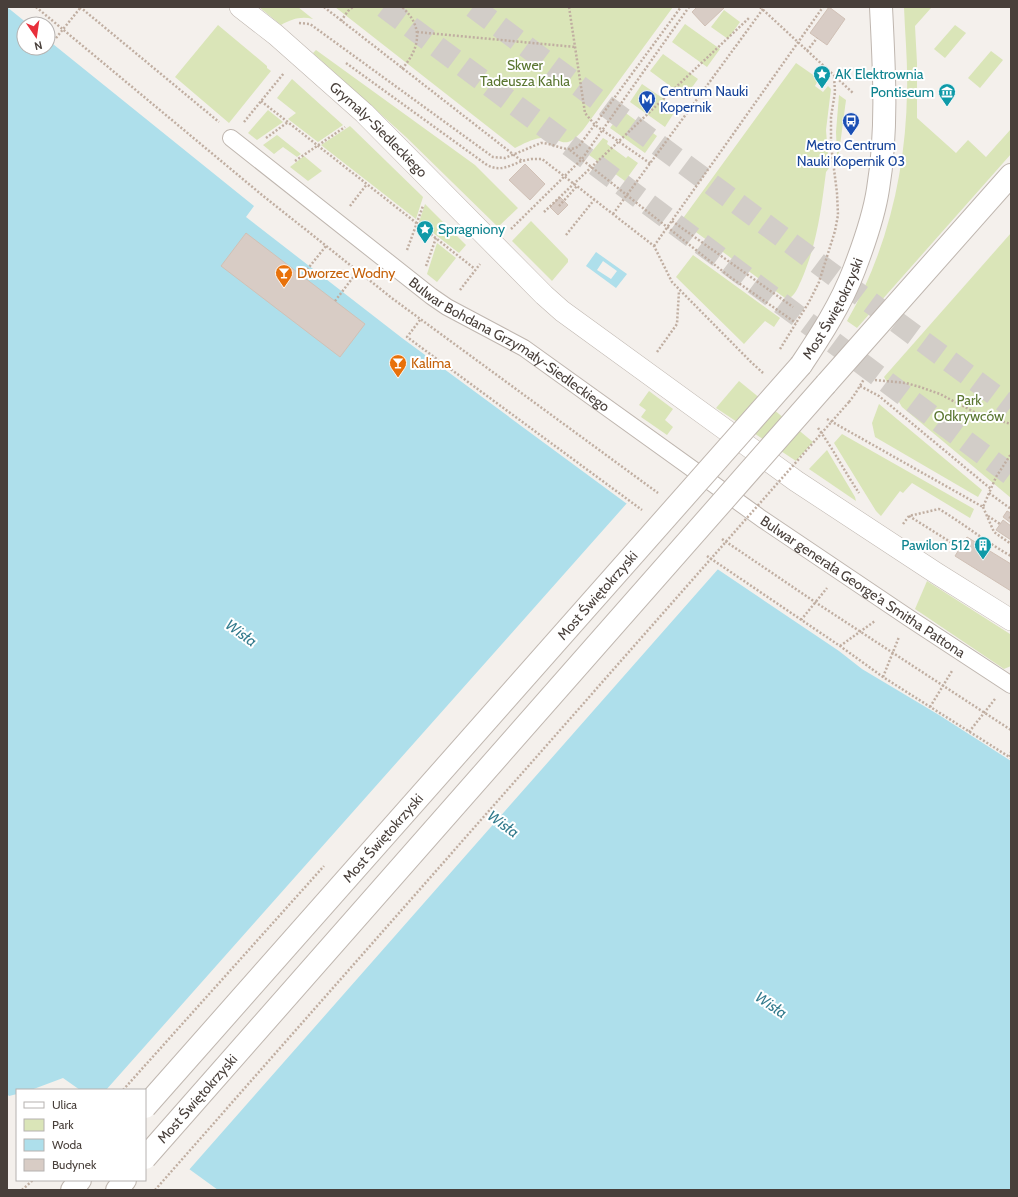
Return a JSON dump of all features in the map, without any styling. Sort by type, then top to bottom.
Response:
[{"type":"street","name":"Grymaly-Siedleckiego","points":[[240,7],[276,35],[364,113],[562,312],[796,481],[890,544],[1011,620]]},
{"type":"street","name":"Most Świętokrzyski","points":[[146,1106],[801,365],[840,302],[854,271],[867,234],[878,190],[884,132],[884,55],[881,7]]},
{"type":"street","name":"Bulwar Bohdana Grzymały-Siedleckiego","points":[[231,130],[247,152],[418,286],[447,306],[524,348],[716,486]]},
{"type":"street","name":"Most Świętokrzyski","points":[[146,1157],[1011,175]]},
{"type":"street","name":"Bulwar generała George'a Smitha Pattona","points":[[716,486],[890,606],[1011,685]]},
{"type":"street","points":[[72,1190],[79,1181]]},
{"type":"street","points":[[117,1190],[124,1181]]},
{"type":"path","points":[[36,7],[62,29]]},
{"type":"path","points":[[56,38],[80,7],[231,130],[261,101],[298,55]]},
{"type":"path","points":[[324,7],[522,161]]},
{"type":"path","points":[[341,21],[353,7]]},
{"type":"path","points":[[402,7],[414,22],[417,32],[414,52],[402,69]]},
{"type":"path","points":[[569,7],[585,113],[595,125],[651,164]]},
{"type":"path","points":[[570,150],[579,146],[681,7]]},
{"type":"path","points":[[447,306],[494,245],[582,159],[689,7]]},
{"type":"path","points":[[654,246],[823,7]]},
{"type":"path","points":[[613,214],[651,164],[762,8],[798,43],[854,93]]},
{"type":"path","points":[[544,212],[749,18]]},
{"type":"path","points":[[276,35],[286,28],[297,24],[310,24],[493,157],[505,158],[541,143],[570,150],[730,277],[796,323]]},
{"type":"path","points":[[417,32],[575,47]]},
{"type":"path","points":[[807,51],[817,38]]},
{"type":"path","points":[[344,62],[494,169],[504,168],[531,159],[542,159],[654,246],[672,282],[751,362]]},
{"type":"path","points":[[780,349],[809,302],[819,282],[835,230],[838,215],[837,192],[831,145],[831,117],[835,92],[834,76]]},
{"type":"path","points":[[261,101],[475,269]]},
{"type":"path","points":[[276,174],[364,113]]},
{"type":"path","points":[[247,152],[288,122]]},
{"type":"path","points":[[400,271],[432,181]]},
{"type":"path","points":[[337,222],[367,184]]},
{"type":"path","points":[[559,206],[577,186]]},
{"type":"path","points":[[566,235],[594,200]]},
{"type":"path","points":[[672,221],[793,307]]},
{"type":"path","points":[[418,286],[436,238]]},
{"type":"path","points":[[302,276],[326,246]]},
{"type":"path","points":[[335,301],[361,267]]},
{"type":"path","points":[[673,329],[677,324],[679,290]]},
{"type":"path","points":[[420,320],[407,337],[644,512]]},
{"type":"path","points":[[875,380],[906,383],[920,387],[940,394],[980,416],[1011,424]]},
{"type":"path","points":[[860,386],[879,396],[991,489]]},
{"type":"path","name":"Most Świętokrzyski","points":[[155,1190],[849,402]]},
{"type":"path","points":[[842,428],[983,506],[994,532],[1011,544]]},
{"type":"path","points":[[983,506],[996,477],[1011,454]]},
{"type":"path","points":[[989,493],[1011,509]]},
{"type":"path","points":[[890,544],[909,516],[940,509],[987,542],[1011,556]]},
{"type":"path","points":[[909,516],[960,548]]},
{"type":"path","points":[[988,516],[1000,524]]},
{"type":"path","points":[[702,553],[840,646],[883,677],[1010,758],[1011,752]]},
{"type":"path","points":[[801,620],[829,586]]},
{"type":"path","points":[[812,600],[1011,730]]},
{"type":"path","points":[[840,646],[878,619]]},
{"type":"path","points":[[883,677],[900,634]]},
{"type":"path","points":[[930,706],[953,670]]},
{"type":"path","points":[[969,732],[997,698]]},
{"type":"path","points":[[22,1190],[32,1181]]},
{"type":"green space","points":[[259,7],[298,7],[313,19],[297,19],[281,25]]},
{"type":"green space","name":"Skwer Tadeusza Kahla","points":[[335,7],[673,7],[583,130],[576,137],[571,141],[566,142],[541,138],[515,148]]},
{"type":"green space","points":[[904,7],[931,8],[915,26],[917,118],[956,153],[968,140],[986,157],[1011,129],[1011,154],[857,328],[847,321],[861,295],[883,239],[892,210],[903,151],[906,122],[907,81]]},
{"type":"green space","points":[[724,10],[740,22],[728,39],[711,27]]},
{"type":"green space","points":[[685,24],[720,49],[707,67],[672,42]]},
{"type":"green space","points":[[218,25],[271,71],[229,123],[175,77]]},
{"type":"green space","points":[[955,25],[966,33],[945,58],[934,49]]},
{"type":"green space","points":[[316,50],[475,165],[518,208],[498,227],[406,137],[313,53]]},
{"type":"green space","points":[[991,51],[1003,60],[980,88],[968,78]]},
{"type":"green space","points":[[663,54],[698,79],[685,97],[650,71]]},
{"type":"green space","points":[[796,63],[819,79],[815,86],[823,92],[828,86],[831,89],[826,130],[829,168],[826,172],[818,227],[811,254],[795,293],[789,298],[785,298],[681,221]]},
{"type":"green space","points":[[292,79],[343,125],[318,142],[288,119],[296,113],[277,98]]},
{"type":"green space","points":[[642,84],[677,108],[665,127],[630,102]]},
{"type":"green space","points":[[839,95],[846,100],[839,153],[837,155],[836,132]]},
{"type":"green space","points":[[268,110],[283,122],[257,140],[248,133]]},
{"type":"green space","points":[[623,111],[657,136],[645,153],[610,128]]},
{"type":"green space","points":[[350,126],[423,197],[416,219],[321,145]]},
{"type":"green space","points":[[277,135],[301,154],[297,157],[283,147],[274,154],[263,145]]},
{"type":"green space","points":[[603,138],[608,141],[607,144],[626,158],[628,156],[638,163],[625,181],[589,155]]},
{"type":"green space","points":[[304,156],[322,171],[308,181],[290,167]]},
{"type":"green space","points":[[425,204],[466,245],[459,253],[419,222]]},
{"type":"green space","points":[[531,221],[568,259],[568,262],[552,281],[512,241]]},
{"type":"green space","name":"Park Odkrywców","points":[[1011,233],[1011,498],[902,407],[884,377]]},
{"type":"green space","points":[[437,243],[456,258],[437,282],[427,274]]},
{"type":"green space","points":[[693,255],[780,318],[774,327],[765,321],[744,344],[676,277]]},
{"type":"green space","points":[[739,381],[813,442],[796,461],[716,408]]},
{"type":"green space","points":[[649,391],[673,409],[665,420],[673,427],[667,435],[641,417],[646,410],[639,405]]},
{"type":"green space","points":[[879,404],[982,490],[978,497],[875,437],[872,423]]},
{"type":"green space","points":[[842,434],[974,509],[970,518],[912,483],[903,493],[900,491],[881,516],[876,511],[834,443]]},
{"type":"green space","points":[[827,450],[855,497],[856,501],[809,469]]},
{"type":"green space","points":[[927,581],[1010,634],[1011,666],[1004,669],[915,609]]},
{"type":"water","name":"Wisła","points":[[7,7],[18,16],[16,16],[16,56],[56,56],[56,46],[254,206],[246,217],[402,338],[695,554],[839,651],[862,669],[939,715],[1011,761],[1011,1190],[218,1190],[146,1138],[146,1089],[79,1089],[63,1078],[34,1089],[16,1089],[16,1094],[9,1096],[7,1094]]},
{"type":"water","points":[[596,252],[627,274],[616,288],[586,266]],"holes":[[[603,261],[617,271],[611,279],[597,270]]]},
{"type":"pier","points":[[628,502],[719,568],[188,1171],[146,1141],[146,1089],[107,1089]]},
{"type":"building","points":[[697,7],[725,7],[705,26],[692,12]]},
{"type":"building","points":[[829,7],[845,19],[827,45],[810,33]]},
{"type":"building","points":[[525,164],[545,184],[530,200],[509,180]]},
{"type":"building","points":[[560,197],[568,205],[558,215],[550,207]]},
{"type":"building","name":"Dworzec Wodny","points":[[246,233],[365,324],[340,357],[221,266]]},
{"type":"building","points":[[1007,511],[1011,513],[1011,523],[1003,517]]},
{"type":"building","points":[[1003,520],[1011,526],[1011,540],[996,530]]},
{"type":"building","name":"Pawilon 512","points":[[967,537],[1011,564],[1011,591],[955,556]]},
{"type":"tunnel","points":[[384,7],[1011,475]]},
{"type":"tunnel","points":[[473,7],[1011,407]]},
{"type":"place","name":"AK Elektrownia","points":[[822,89]]},
{"type":"place","name":"Pontiseum","points":[[947,107]]},
{"type":"place","name":"Centrum Nauki Kopernik","points":[[647,114]]},
{"type":"place","name":"Metro Centrum Nauki Kopernik 03","points":[[851,136]]},
{"type":"place","name":"Spragniony","points":[[425,244]]},
{"type":"place","name":"Dworzec Wodny","points":[[284,288]]},
{"type":"place","name":"Kalima","points":[[398,378]]},
{"type":"place","name":"Pawilon 512","points":[[983,560]]}]
